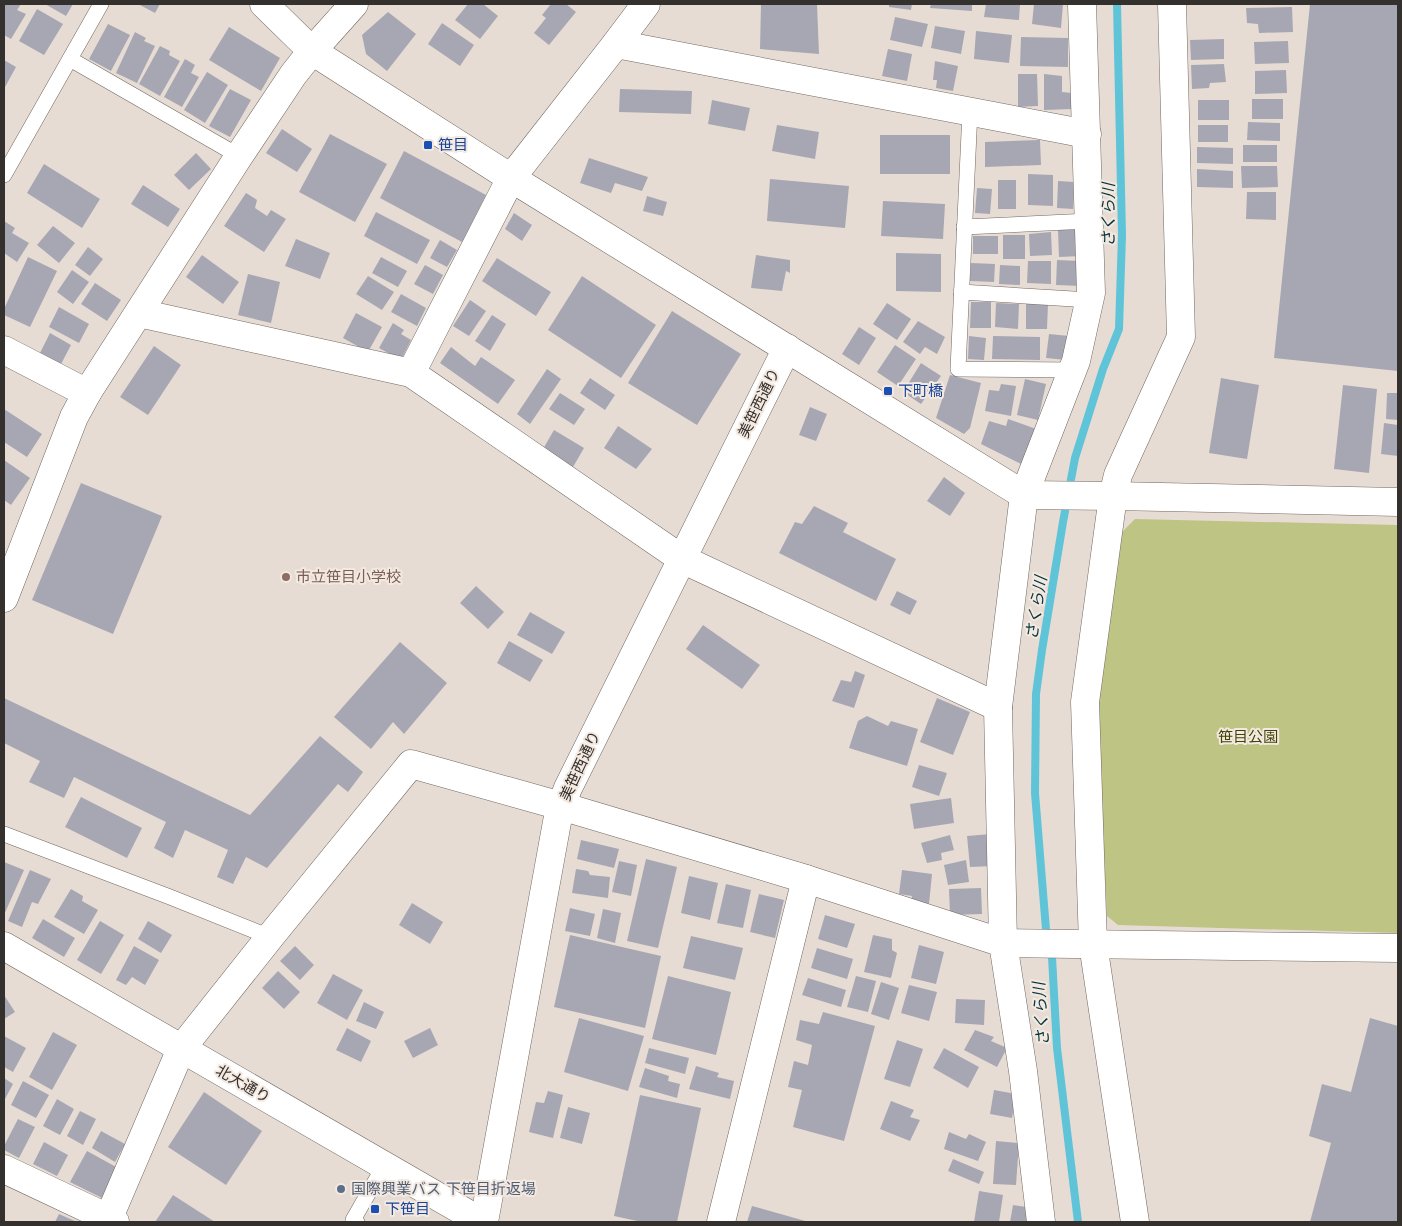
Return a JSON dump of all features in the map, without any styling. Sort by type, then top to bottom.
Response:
[{"type":"street","points":[[264,4],[312,51],[510,178],[787,348],[1034,495],[1398,502]]},
{"type":"street","points":[[4,598],[74,417],[87,393],[238,156],[293,75],[354,4]]},
{"type":"street","points":[[412,373],[510,178],[646,4]]},
{"type":"street","points":[[1041,1222],[1010,943],[998,707],[1034,495],[1076,361],[1091,293],[1082,4]]},
{"type":"street","points":[[1135,1222],[1082,944],[1085,702],[1106,496],[1118,475],[1181,337],[1172,4]]},
{"type":"street","points":[[616,44],[1087,134]]},
{"type":"street","points":[[139,313],[412,373],[682,559],[998,707]]},
{"type":"street","name":"美笹西通り","points":[[483,1222],[561,806],[568,788],[787,348]]},
{"type":"street","points":[[4,350],[87,393]]},
{"type":"street","points":[[4,1169],[110,1221],[181,1049],[411,764],[561,806],[806,879],[1010,943],[1398,948]]},
{"type":"street","points":[[721,1222],[806,879]]},
{"type":"street","name":"北大通り","points":[[4,946],[483,1222]]},
{"type":"lane","points":[[4,175],[101,4]]},
{"type":"lane","points":[[70,60],[238,156]]},
{"type":"lane","points":[[970,111],[958,369],[1072,370]]},
{"type":"lane","points":[[964,227],[1089,221]]},
{"type":"lane","points":[[961,292],[1090,300]]},
{"type":"lane","points":[[4,834],[270,937]]},
{"type":"lane","points":[[357,1222],[353,1220],[384,1166]]},
{"type":"green space","name":"笹目公園","points":[[1135,519],[1398,525],[1398,933],[1118,925],[1107,916],[1096,713],[1117,537]]},
{"type":"building","points":[[4,4],[21,4],[17,10],[26,14],[11,39],[4,35]]},
{"type":"building","points":[[45,4],[73,4],[66,16]]},
{"type":"building","points":[[138,4],[160,4],[155,13]]},
{"type":"building","points":[[468,4],[483,4],[498,16],[480,39],[455,20]]},
{"type":"building","points":[[551,4],[566,4],[576,12],[549,45],[534,33],[546,18],[542,15]]},
{"type":"building","points":[[761,4],[817,4],[819,54],[760,49]]},
{"type":"building","points":[[889,4],[912,4],[911,10],[889,7]]},
{"type":"building","points":[[931,4],[972,4],[972,11],[930,8]]},
{"type":"building","points":[[986,4],[1020,4],[1019,20],[984,17]]},
{"type":"building","points":[[1034,4],[1063,4],[1061,28],[1032,24]]},
{"type":"building","points":[[1310,4],[1398,4],[1398,371],[1274,358]]},
{"type":"building","points":[[1292,7],[1293,32],[1259,33],[1258,24],[1247,23],[1246,8]]},
{"type":"building","points":[[37,9],[63,24],[44,55],[19,41]]},
{"type":"building","points":[[388,12],[416,34],[387,71],[366,54],[362,35]]},
{"type":"building","points":[[895,17],[928,24],[922,47],[890,40]]},
{"type":"building","points":[[442,23],[474,45],[460,66],[428,44]]},
{"type":"building","points":[[108,24],[130,35],[111,71],[89,59]]},
{"type":"building","points":[[935,26],[965,31],[961,54],[931,48]]},
{"type":"building","points":[[229,27],[280,58],[261,91],[209,60]]},
{"type":"building","points":[[976,31],[1012,35],[1009,63],[974,59]]},
{"type":"building","points":[[135,32],[146,38],[144,41],[155,46],[137,83],[116,73]]},
{"type":"building","points":[[1021,37],[1068,38],[1068,67],[1020,66]]},
{"type":"building","points":[[1224,39],[1224,59],[1191,60],[1190,40]]},
{"type":"building","points":[[1288,41],[1289,63],[1255,64],[1254,42]]},
{"type":"building","points":[[160,46],[170,51],[169,55],[180,61],[160,96],[139,84]]},
{"type":"building","points":[[888,49],[912,54],[907,81],[882,76]]},
{"type":"building","points":[[185,59],[195,65],[191,73],[199,77],[182,107],[164,97]]},
{"type":"building","points":[[4,60],[16,67],[4,89]]},
{"type":"building","points":[[935,61],[958,66],[953,91],[936,88],[937,80],[933,80]]},
{"type":"building","points":[[1224,64],[1226,82],[1210,83],[1209,88],[1192,89],[1191,65]]},
{"type":"building","points":[[1286,70],[1287,93],[1255,94],[1255,71]]},
{"type":"building","points":[[207,72],[228,85],[205,123],[184,110]]},
{"type":"building","points":[[1018,74],[1037,74],[1038,106],[1018,107]]},
{"type":"building","points":[[1044,74],[1062,76],[1062,92],[1072,93],[1073,109],[1044,110]]},
{"type":"building","points":[[230,89],[251,100],[230,137],[209,126]]},
{"type":"building","points":[[620,89],[692,91],[691,114],[619,112]]},
{"type":"building","points":[[1252,99],[1283,99],[1283,119],[1252,119]]},
{"type":"building","points":[[712,100],[750,108],[745,131],[708,124]]},
{"type":"building","points":[[1198,100],[1229,100],[1229,120],[1198,120]]},
{"type":"building","points":[[1248,122],[1280,123],[1280,141],[1247,140]]},
{"type":"building","points":[[777,125],[819,132],[815,159],[772,151]]},
{"type":"building","points":[[1198,125],[1228,125],[1228,142],[1198,142]]},
{"type":"building","points":[[282,129],[312,149],[297,172],[266,153]]},
{"type":"building","points":[[330,134],[387,164],[355,222],[299,192]]},
{"type":"building","points":[[880,135],[950,135],[950,174],[880,174]]},
{"type":"building","points":[[1040,140],[1041,165],[985,167],[985,142]]},
{"type":"building","points":[[1243,145],[1277,145],[1277,162],[1243,162]]},
{"type":"building","points":[[1197,147],[1233,148],[1233,164],[1197,163]]},
{"type":"building","points":[[404,151],[486,195],[462,242],[380,198]]},
{"type":"building","points":[[196,153],[211,169],[189,190],[174,175]]},
{"type":"building","points":[[589,158],[648,177],[642,191],[615,183],[611,193],[580,183]]},
{"type":"building","points":[[44,164],[100,199],[82,228],[27,193]]},
{"type":"building","points":[[1241,166],[1277,166],[1278,187],[1242,188]]},
{"type":"building","points":[[1197,169],[1233,171],[1233,188],[1197,187]]},
{"type":"building","points":[[1028,174],[1053,175],[1053,206],[1028,205]]},
{"type":"building","points":[[770,179],[849,186],[845,228],[767,221]]},
{"type":"building","points":[[998,180],[1016,180],[1016,209],[998,209]]},
{"type":"building","points":[[1058,181],[1074,182],[1073,209],[1057,208]]},
{"type":"building","points":[[143,185],[180,209],[168,227],[131,204]]},
{"type":"building","points":[[977,188],[992,189],[990,214],[975,213]]},
{"type":"building","points":[[1247,192],[1276,192],[1276,220],[1246,219]]},
{"type":"building","points":[[246,193],[257,200],[255,208],[267,216],[271,210],[286,219],[264,252],[224,226]]},
{"type":"building","points":[[647,196],[667,202],[663,216],[643,211]]},
{"type":"building","points":[[883,201],[945,204],[943,239],[881,236]]},
{"type":"building","points":[[376,212],[430,240],[417,264],[364,236]]},
{"type":"building","points":[[514,213],[532,225],[522,241],[505,229]]},
{"type":"building","points":[[4,221],[15,228],[12,233],[29,243],[17,262],[4,253]]},
{"type":"building","points":[[53,226],[75,243],[59,263],[37,245]]},
{"type":"building","points":[[1082,229],[1082,256],[1059,257],[1058,230]]},
{"type":"building","points":[[1051,232],[1052,255],[1030,256],[1029,234]]},
{"type":"building","points":[[1003,235],[1025,235],[1025,259],[1003,259]]},
{"type":"building","points":[[973,236],[998,236],[998,254],[973,254]]},
{"type":"building","points":[[296,239],[330,253],[320,279],[285,266]]},
{"type":"building","points":[[440,240],[457,250],[447,267],[430,258]]},
{"type":"building","points":[[88,247],[103,259],[90,276],[75,265]]},
{"type":"building","points":[[896,253],[941,254],[941,292],[896,291]]},
{"type":"building","points":[[202,255],[239,282],[223,304],[186,277]]},
{"type":"building","points":[[756,255],[790,260],[790,273],[786,271],[782,291],[751,288]]},
{"type":"building","points":[[28,257],[57,271],[30,327],[4,315],[4,309]]},
{"type":"building","points":[[381,257],[407,271],[398,287],[372,273]]},
{"type":"building","points":[[497,258],[551,292],[536,316],[482,281]]},
{"type":"building","points":[[1057,260],[1081,261],[1081,286],[1056,285]]},
{"type":"building","points":[[1028,261],[1051,261],[1051,284],[1027,283]]},
{"type":"building","points":[[971,263],[995,264],[994,282],[970,281]]},
{"type":"building","points":[[425,265],[443,275],[433,294],[414,284]]},
{"type":"building","points":[[1000,265],[1020,266],[1020,285],[999,284]]},
{"type":"building","points":[[72,270],[89,282],[73,304],[57,292]]},
{"type":"building","points":[[248,274],[280,282],[271,323],[238,315]]},
{"type":"building","points":[[368,276],[394,292],[382,310],[356,294]]},
{"type":"building","points":[[582,276],[656,325],[621,378],[548,330]]},
{"type":"building","points":[[95,283],[121,300],[107,321],[81,304]]},
{"type":"building","points":[[401,294],[426,308],[417,326],[391,312]]},
{"type":"building","points":[[470,300],[486,311],[469,336],[453,326]]},
{"type":"building","points":[[971,302],[991,302],[991,328],[970,328]]},
{"type":"building","points":[[887,303],[911,319],[897,340],[873,324]]},
{"type":"building","points":[[996,303],[1019,304],[1018,329],[995,327]]},
{"type":"building","points":[[1026,304],[1048,304],[1047,329],[1026,329]]},
{"type":"building","points":[[59,307],[89,324],[79,343],[49,327]]},
{"type":"building","points":[[672,311],[741,354],[697,425],[628,383]]},
{"type":"building","points":[[356,313],[382,327],[368,352],[343,338]]},
{"type":"building","points":[[492,315],[506,324],[490,351],[475,341]]},
{"type":"building","points":[[918,321],[945,337],[937,354],[925,347],[920,354],[903,342]]},
{"type":"building","points":[[393,323],[404,330],[401,334],[411,340],[401,360],[379,348]]},
{"type":"building","points":[[859,327],[876,338],[859,365],[842,354]]},
{"type":"building","points":[[50,333],[71,345],[60,366],[39,355]]},
{"type":"building","points":[[1049,334],[1069,336],[1066,360],[1046,358]]},
{"type":"building","points":[[969,336],[986,338],[984,360],[968,359]]},
{"type":"building","points":[[993,336],[1040,337],[1040,360],[992,359]]},
{"type":"building","points":[[895,345],[916,359],[898,386],[877,372]]},
{"type":"building","points":[[154,346],[181,365],[148,415],[120,397]]},
{"type":"building","points":[[451,347],[475,366],[481,357],[515,380],[498,404],[440,363]]},
{"type":"building","points":[[921,363],[941,376],[921,404],[903,392]]},
{"type":"building","points":[[547,369],[561,379],[530,424],[517,414]]},
{"type":"building","points":[[950,375],[981,383],[970,428],[964,434],[936,418]]},
{"type":"building","points":[[590,378],[615,395],[605,410],[580,393]]},
{"type":"building","points":[[1221,378],[1259,385],[1247,459],[1209,453]]},
{"type":"building","points":[[1025,379],[1046,384],[1038,420],[1017,415]]},
{"type":"building","points":[[1001,384],[1016,386],[1011,416],[985,411],[989,390],[999,391]]},
{"type":"building","points":[[1343,385],[1377,389],[1369,473],[1334,469]]},
{"type":"building","points":[[560,393],[585,409],[574,425],[549,409]]},
{"type":"building","points":[[1387,393],[1398,393],[1398,420],[1386,419]]},
{"type":"building","points":[[810,407],[827,414],[816,441],[799,435]]},
{"type":"building","points":[[4,409],[42,434],[27,457],[4,442]]},
{"type":"building","points":[[1008,419],[1039,430],[1030,459],[1021,464],[981,444],[989,421],[1006,426]]},
{"type":"building","points":[[1384,423],[1398,425],[1398,456],[1381,454]]},
{"type":"building","points":[[618,426],[652,449],[636,469],[604,448]]},
{"type":"building","points":[[554,430],[584,448],[573,467],[543,449]]},
{"type":"building","points":[[4,460],[30,478],[11,505],[4,500]]},
{"type":"building","points":[[944,477],[965,493],[950,516],[927,501]]},
{"type":"building","points":[[81,483],[162,516],[113,634],[32,600]]},
{"type":"building","points":[[814,506],[848,523],[843,532],[896,559],[876,601],[779,553],[795,522],[802,524]]},
{"type":"building","points":[[476,586],[504,612],[488,629],[460,603]]},
{"type":"building","points":[[897,591],[917,601],[910,615],[890,605]]},
{"type":"building","points":[[530,612],[565,632],[552,654],[517,635]]},
{"type":"building","points":[[703,625],[760,665],[742,689],[686,649]]},
{"type":"building","points":[[509,641],[543,660],[530,682],[497,663]]},
{"type":"building","points":[[400,642],[447,683],[404,734],[393,722],[371,749],[334,717]]},
{"type":"building","points":[[855,671],[865,675],[854,708],[832,701],[841,680],[851,682]]},
{"type":"building","points":[[4,698],[250,815],[320,736],[363,772],[348,792],[338,784],[267,868],[246,857],[233,884],[217,877],[228,850],[185,830],[173,858],[154,848],[166,822],[74,777],[64,798],[29,782],[40,761],[4,743]]},
{"type":"building","points":[[937,698],[970,712],[953,755],[920,742]]},
{"type":"building","points":[[867,716],[888,726],[891,721],[918,729],[907,766],[849,748],[858,721]]},
{"type":"building","points":[[919,765],[947,773],[939,796],[912,787]]},
{"type":"building","points":[[81,797],[142,828],[127,858],[65,827]]},
{"type":"building","points":[[951,798],[954,823],[914,829],[910,804]]},
{"type":"building","points":[[991,834],[994,866],[970,867],[967,836]]},
{"type":"building","points":[[950,835],[954,850],[941,853],[942,860],[927,863],[921,843]]},
{"type":"building","points":[[581,840],[619,849],[614,868],[577,859]]},
{"type":"building","points":[[646,859],[677,867],[658,948],[627,941]]},
{"type":"building","points":[[966,860],[969,882],[948,885],[944,865]]},
{"type":"building","points":[[619,861],[637,865],[631,896],[612,892]]},
{"type":"building","points":[[4,862],[24,870],[4,915]]},
{"type":"building","points":[[576,869],[588,871],[590,875],[610,877],[608,898],[572,893]]},
{"type":"building","points":[[30,870],[51,879],[38,904],[32,902],[22,927],[8,921]]},
{"type":"building","points":[[902,870],[932,874],[929,904],[911,901],[912,896],[899,894]]},
{"type":"building","points":[[689,876],[718,883],[710,920],[681,913]]},
{"type":"building","points":[[726,884],[751,890],[743,928],[717,923]]},
{"type":"building","points":[[981,888],[982,914],[950,915],[949,889]]},
{"type":"building","points":[[71,889],[83,896],[82,901],[98,910],[84,934],[54,917]]},
{"type":"building","points":[[759,894],[784,900],[775,938],[750,932]]},
{"type":"building","points":[[412,903],[443,922],[430,944],[399,925]]},
{"type":"building","points":[[570,908],[595,914],[590,936],[565,931]]},
{"type":"building","points":[[603,909],[621,913],[615,943],[597,938]]},
{"type":"building","points":[[825,915],[855,924],[847,948],[818,939]]},
{"type":"building","points":[[43,919],[75,938],[64,957],[32,938]]},
{"type":"building","points":[[100,921],[124,935],[101,974],[77,960]]},
{"type":"building","points":[[148,921],[172,935],[161,953],[138,939]]},
{"type":"building","points":[[570,935],[661,956],[645,1028],[554,1007]]},
{"type":"building","points":[[873,935],[892,939],[892,950],[897,953],[891,978],[864,972]]},
{"type":"building","points":[[691,936],[743,948],[735,980],[683,968]]},
{"type":"building","points":[[919,945],[944,952],[936,984],[911,978]]},
{"type":"building","points":[[134,946],[159,960],[145,985],[132,977],[126,985],[116,980]]},
{"type":"building","points":[[295,946],[314,965],[300,980],[280,961]]},
{"type":"building","points":[[817,948],[853,959],[847,979],[811,968]]},
{"type":"building","points":[[278,971],[300,992],[284,1009],[262,988]]},
{"type":"building","points":[[333,974],[363,990],[347,1020],[317,1003]]},
{"type":"building","points":[[668,976],[731,992],[716,1055],[652,1039]]},
{"type":"building","points":[[856,976],[876,981],[868,1012],[847,1007]]},
{"type":"building","points":[[808,978],[846,990],[841,1007],[802,995]]},
{"type":"building","points":[[881,982],[899,988],[889,1020],[871,1014]]},
{"type":"building","points":[[909,985],[937,992],[929,1021],[901,1013]]},
{"type":"building","points":[[4,995],[15,1012],[4,1019]]},
{"type":"building","points":[[956,999],[985,1000],[984,1025],[955,1023]]},
{"type":"building","points":[[364,1002],[384,1012],[376,1029],[356,1021]]},
{"type":"building","points":[[823,1012],[875,1026],[844,1141],[793,1127],[802,1090],[788,1087],[794,1061],[808,1065],[812,1045],[796,1040],[800,1020],[819,1024]]},
{"type":"building","points":[[579,1018],[644,1036],[628,1091],[564,1072]]},
{"type":"building","points":[[1370,1018],[1398,1026],[1398,1222],[1310,1222],[1331,1143],[1309,1136],[1322,1084],[1351,1092]]},
{"type":"building","points":[[347,1028],[371,1041],[361,1062],[336,1050]]},
{"type":"building","points":[[430,1028],[438,1045],[413,1058],[404,1041]]},
{"type":"building","points":[[975,1030],[994,1037],[991,1041],[1007,1048],[997,1067],[964,1050]]},
{"type":"building","points":[[53,1032],[77,1045],[52,1090],[29,1077]]},
{"type":"building","points":[[4,1036],[26,1048],[13,1072],[4,1067]]},
{"type":"building","points":[[897,1040],[923,1049],[910,1087],[884,1079]]},
{"type":"building","points":[[649,1048],[689,1058],[685,1074],[645,1063]]},
{"type":"building","points":[[944,1048],[979,1067],[968,1088],[933,1068]]},
{"type":"building","points":[[696,1066],[719,1073],[717,1077],[734,1081],[730,1099],[689,1089]]},
{"type":"building","points":[[645,1068],[669,1076],[668,1081],[680,1084],[677,1098],[639,1087]]},
{"type":"building","points":[[4,1078],[13,1084],[4,1101]]},
{"type":"building","points":[[23,1081],[49,1095],[36,1118],[11,1105]]},
{"type":"building","points":[[994,1090],[1016,1094],[1012,1118],[990,1114]]},
{"type":"building","points":[[548,1091],[563,1095],[553,1138],[529,1132],[536,1102],[544,1103]]},
{"type":"building","points":[[204,1092],[262,1131],[226,1185],[168,1147]]},
{"type":"building","points":[[640,1095],[701,1108],[677,1222],[642,1222],[614,1216]]},
{"type":"building","points":[[57,1099],[74,1109],[60,1135],[43,1126]]},
{"type":"building","points":[[891,1101],[914,1110],[910,1117],[920,1120],[910,1141],[880,1129]]},
{"type":"building","points":[[568,1107],[590,1113],[582,1144],[560,1138]]},
{"type":"building","points":[[80,1111],[96,1119],[83,1145],[67,1136]]},
{"type":"building","points":[[18,1119],[35,1127],[19,1158],[4,1150],[4,1146]]},
{"type":"building","points":[[101,1131],[125,1144],[115,1162],[92,1148]]},
{"type":"building","points":[[949,1132],[966,1139],[969,1134],[986,1142],[978,1161],[944,1149]]},
{"type":"building","points":[[996,1141],[1019,1143],[1016,1185],[993,1184]]},
{"type":"building","points":[[44,1142],[68,1155],[57,1176],[33,1164]]},
{"type":"building","points":[[87,1151],[118,1168],[102,1198],[70,1182]]},
{"type":"building","points":[[953,1159],[984,1172],[979,1184],[948,1171]]},
{"type":"building","points":[[979,1191],[1003,1195],[999,1222],[974,1222]]},
{"type":"building","points":[[173,1195],[215,1222],[155,1222]]},
{"type":"building","points":[[1013,1205],[1033,1208],[1031,1222],[1010,1222]]},
{"type":"building","points":[[752,1206],[809,1222],[747,1222]]},
{"type":"building","points":[[59,1214],[77,1222],[55,1222]]},
{"type":"waterway","name":"さくら川","points":[[1078,1222],[1057,1048],[1052,957],[1047,942],[1035,793],[1036,694],[1075,458],[1103,369],[1119,329],[1122,235],[1117,4]]},
{"type":"place","name":"笹目","points":[[428,145]]},
{"type":"place","name":"下町橋","points":[[888,391]]},
{"type":"place","name":"市立笹目小学校","points":[[286,577]]},
{"type":"place","name":"国際興業バス 下笹目折返場","points":[[341,1189]]},
{"type":"place","name":"下笹目","points":[[375,1209]]}]
